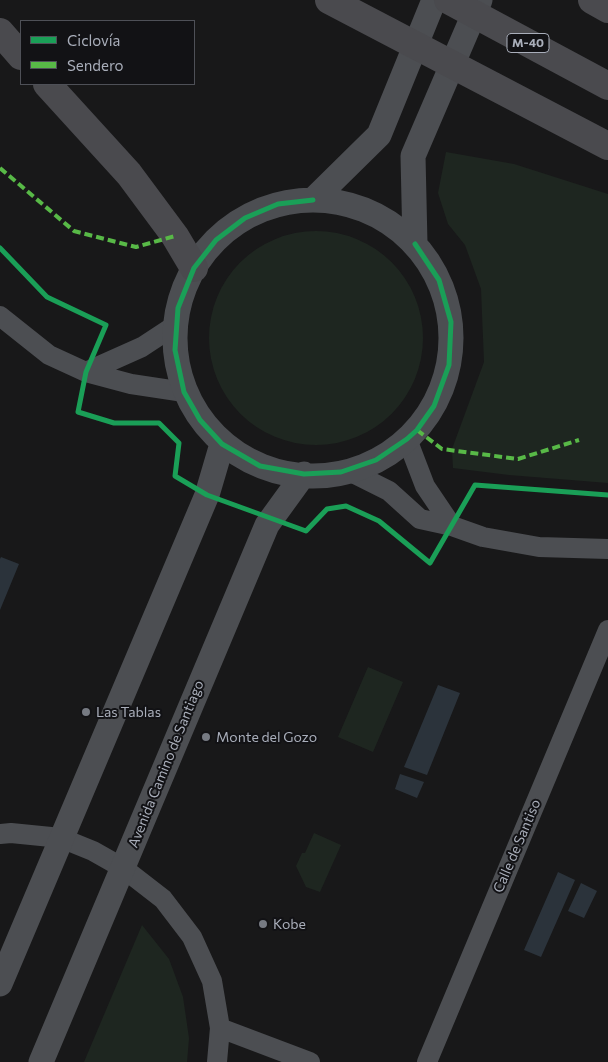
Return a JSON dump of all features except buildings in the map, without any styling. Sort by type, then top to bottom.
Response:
[{"type":"highway","points":[[329,0],[608,146]]},
{"type":"highway","name":"M-40","points":[[448,0],[608,86]]},
{"type":"highway","points":[[592,0],[608,9]]},
{"type":"highway","points":[[0,32],[20,55]]},
{"type":"highway","points":[[48,85],[129,174],[175,236],[194,268]]},
{"type":"street","points":[[313,200],[379,135],[434,0]]},
{"type":"street","points":[[415,244],[413,156],[480,0]]},
{"type":"street","points":[[313,200],[352,202],[387,217],[415,244],[439,280],[451,322],[449,365],[434,406],[417,430],[376,460],[347,470],[304,474],[260,466],[222,444],[200,420],[184,392],[175,350],[178,308],[194,268],[216,240],[244,218],[278,204],[313,200]]},
{"type":"street","points":[[0,316],[49,355],[86,372],[131,384],[184,392]]},
{"type":"street","points":[[86,372],[142,347],[177,324]]},
{"type":"street","points":[[407,439],[425,486],[452,526]]},
{"type":"street","points":[[0,984],[207,495],[222,444]]},
{"type":"street","points":[[347,470],[389,491],[420,519],[452,526],[482,537],[538,547],[608,550]]},
{"type":"street","name":"Avenida Camino de Santiago","points":[[41,1062],[267,525],[304,474]]},
{"type":"street","name":"Calle de Santiso","points":[[427,1062],[608,630]]},
{"type":"street","points":[[0,834],[10,833],[61,838],[92,851],[123,868],[163,899],[192,937],[212,981],[220,1028],[217,1062]]},
{"type":"street","points":[[220,1028],[310,1062]]},
{"type":"shaded area","points":[[446,152],[514,164],[608,194],[608,483],[509,475],[453,468],[452,449],[484,362],[481,289],[465,245],[448,224],[438,193]]},
{"type":"shaded area","points":[[305,231],[327,231],[347,235],[367,243],[392,262],[411,287],[419,307],[423,338],[419,369],[411,389],[392,414],[367,433],[347,441],[327,445],[305,445],[285,441],[265,433],[248,421],[233,406],[221,389],[213,369],[209,349],[209,327],[213,307],[221,287],[233,270],[248,255],[265,243],[285,235]]},
{"type":"shaded area","points":[[1,557],[19,564],[0,610],[0,559]]},
{"type":"shaded area","points":[[368,667],[403,682],[373,752],[338,737]]},
{"type":"shaded area","points":[[438,685],[460,693],[427,775],[404,767]]},
{"type":"shaded area","points":[[400,774],[424,782],[417,798],[395,789]]},
{"type":"shaded area","points":[[314,833],[341,845],[320,892],[306,887],[296,866],[302,853],[305,853]]},
{"type":"shaded area","points":[[558,872],[575,880],[541,957],[524,950]]},
{"type":"shaded area","points":[[581,883],[597,891],[584,918],[568,911]]},
{"type":"shaded area","points":[[142,925],[169,959],[183,997],[189,1038],[187,1062],[84,1062]]},
{"type":"marked path","points":[[0,168],[74,231],[136,247],[175,236]]},
{"type":"marked path","points":[[417,430],[442,449],[518,459],[579,440]]},
{"type":"cycle path","points":[[313,200],[278,204],[245,218],[216,240],[194,268],[178,308],[175,350],[184,392],[200,420],[222,444],[260,466],[304,474],[341,472],[376,460],[417,430],[434,406],[449,365],[451,322],[439,280],[415,244]]},
{"type":"cycle path","points":[[0,248],[47,297],[106,325],[86,372],[78,412],[114,423],[159,423],[179,443],[175,476],[207,495],[306,531],[327,509],[346,506],[379,521],[430,563],[475,485],[608,495]]},
{"type":"place","name":"Las Tablas","points":[[86,712]]},
{"type":"place","name":"Monte del Gozo","points":[[206,737]]},
{"type":"place","name":"Kobe","points":[[263,924]]}]
